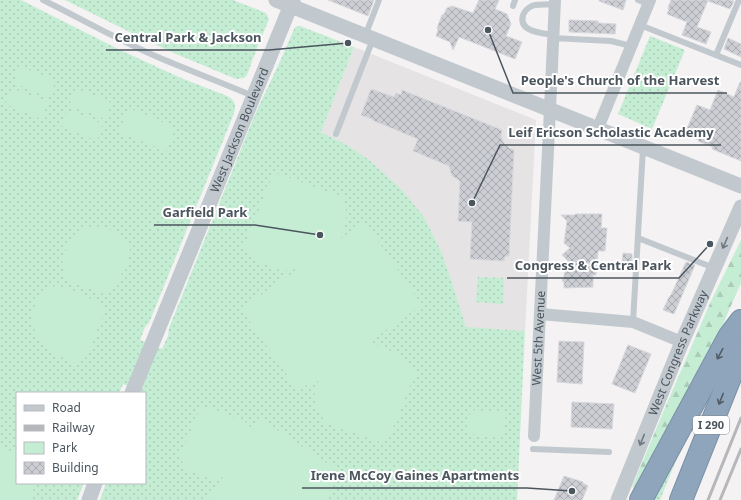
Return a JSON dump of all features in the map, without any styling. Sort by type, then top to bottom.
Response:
[{"type":"highway","points":[[641,500],[729,337],[741,321]]},
{"type":"highway","name":"I 290","points":[[680,500],[741,350]]},
{"type":"street","points":[[276,0],[292,3],[369,38],[741,186]]},
{"type":"street","points":[[598,128],[640,25],[645,1]]},
{"type":"street","name":"West 5th Avenue","points":[[534,436],[554,2]]},
{"type":"street","name":"West Jackson Boulevard","points":[[133,391],[292,3]]},
{"type":"street","name":"West Congress Parkway","points":[[618,500],[682,342],[741,207]]},
{"type":"street","points":[[540,314],[633,322],[682,342]]},
{"type":"street","points":[[88,500],[96,484]]},
{"type":"lane","points":[[43,0],[160,58],[253,96]]},
{"type":"lane","points":[[336,134],[369,38],[379,0]]},
{"type":"lane","points":[[716,55],[738,0]]},
{"type":"lane","points":[[554,2],[535,5],[527,9],[522,22],[530,30],[553,36],[612,41],[631,46]]},
{"type":"lane","points":[[640,25],[741,65]]},
{"type":"lane","points":[[633,322],[643,147]]},
{"type":"lane","points":[[638,238],[714,268]]},
{"type":"lane","points":[[533,449],[609,452]]},
{"type":"shaded area","points":[[354,47],[536,120],[525,331],[466,328],[442,253],[424,217],[347,145],[321,132]]},
{"type":"green space","points":[[0,0],[21,0],[120,50],[181,78],[227,96],[233,100],[235,104],[233,116],[149,323],[145,327],[140,340],[162,349],[168,336],[169,328],[256,112],[295,27],[300,26],[354,47],[321,132],[347,145],[369,160],[401,189],[424,217],[442,253],[466,327],[525,331],[517,500],[100,500],[106,484],[146,484],[146,392],[123,384],[119,392],[16,392],[16,484],[84,484],[77,500],[0,500]]},
{"type":"green space","points":[[65,0],[233,0],[266,13],[269,19],[247,75],[244,78],[236,79],[176,54]]},
{"type":"green space","points":[[650,36],[685,50],[652,129],[618,114]]},
{"type":"green space","points":[[20,66],[56,81],[49,97],[14,83]]},
{"type":"green space","points":[[12,88],[48,102],[41,119],[5,104]]},
{"type":"green space","points":[[76,88],[112,103],[105,119],[69,105]]},
{"type":"green space","points":[[129,108],[176,128],[166,151],[119,132]]},
{"type":"green space","points":[[67,110],[103,124],[97,141],[61,126]]},
{"type":"green space","points":[[276,173],[343,197],[346,208],[346,224],[340,239],[365,222],[422,305],[366,344],[381,346],[395,353],[409,363],[416,372],[388,440],[382,443],[326,423],[316,407],[314,395],[320,376],[298,391],[241,309],[298,269],[282,271],[263,264],[253,257],[244,247],[272,177]]},
{"type":"green space","points":[[94,226],[114,231],[130,243],[130,255],[123,272],[110,292],[104,294],[72,282],[65,275],[62,264],[65,252],[71,240],[79,230]]},
{"type":"green space","points":[[741,240],[741,283],[726,317],[720,337],[691,381],[685,396],[640,485],[635,488],[632,487],[711,301]]},
{"type":"green space","points":[[478,277],[504,278],[503,304],[476,302]]},
{"type":"green space","points":[[55,286],[66,287],[102,304],[105,312],[88,352],[81,362],[75,363],[48,350],[32,326],[32,315],[36,302],[44,291]]},
{"type":"green space","points":[[206,407],[246,422],[251,428],[252,432],[261,419],[342,473],[324,500],[208,500],[223,477],[214,479],[198,475],[190,471],[183,464],[180,455],[199,411]]},
{"type":"green space","points":[[470,410],[506,412],[504,436],[469,434]]},
{"type":"green space","points":[[691,424],[660,500],[647,500]]},
{"type":"green space","points":[[0,447],[16,453],[16,484],[36,484],[30,500],[0,500]]},
{"type":"building","points":[[328,0],[374,0],[368,16]]},
{"type":"building","points":[[479,0],[499,0],[495,9],[507,14],[511,24],[506,36],[522,42],[515,59],[459,37],[453,50],[450,42],[436,36],[438,30],[437,28],[442,15],[447,8],[452,6],[473,13]]},
{"type":"building","points":[[599,0],[626,0],[623,10]]},
{"type":"building","points":[[671,0],[708,0],[697,27],[711,32],[706,44],[682,35],[687,22],[667,14]]},
{"type":"building","points":[[708,0],[730,0],[734,1],[730,9]]},
{"type":"building","points":[[569,20],[598,21],[598,23],[616,24],[615,34],[569,32]]},
{"type":"building","points":[[728,38],[741,44],[741,57],[724,49]]},
{"type":"building","points":[[740,82],[741,161],[712,149],[713,147],[698,141],[699,140],[685,133],[697,105],[710,110],[718,90],[734,97]]},
{"type":"building","points":[[371,89],[394,97],[396,93],[401,95],[402,90],[502,130],[501,137],[504,143],[509,148],[514,150],[509,256],[505,256],[504,261],[470,259],[472,222],[458,221],[460,181],[452,176],[449,166],[413,151],[418,139],[361,115]]},
{"type":"building","points":[[602,214],[601,228],[607,228],[605,251],[598,251],[596,275],[593,275],[593,287],[564,288],[564,283],[562,280],[565,269],[562,266],[568,261],[562,255],[570,248],[564,243],[567,221],[561,215]]},
{"type":"building","points":[[623,253],[632,254],[632,264],[622,264]]},
{"type":"building","points":[[686,262],[695,265],[674,314],[663,310]]},
{"type":"building","points":[[559,341],[584,342],[582,384],[557,382]]},
{"type":"building","points":[[628,345],[651,354],[635,393],[612,384]]},
{"type":"building","points":[[572,402],[614,404],[612,429],[571,427]]},
{"type":"building","points":[[564,476],[583,482],[588,486],[582,500],[554,500]]},
{"type":"railway","points":[[708,500],[741,418]]},
{"type":"railway","points":[[720,500],[741,449]]},
{"type":"place","name":"People's Church of the Harvest","points":[[488,30]]},
{"type":"place","name":"Central Park & Jackson","points":[[348,43]]},
{"type":"place","name":"Leif Ericson Scholastic Academy","points":[[472,203]]},
{"type":"place","name":"Garfield Park","points":[[320,235]]},
{"type":"place","name":"Congress & Central Park","points":[[710,244]]},
{"type":"place","name":"Irene McCoy Gaines Apartments","points":[[572,491]]}]
